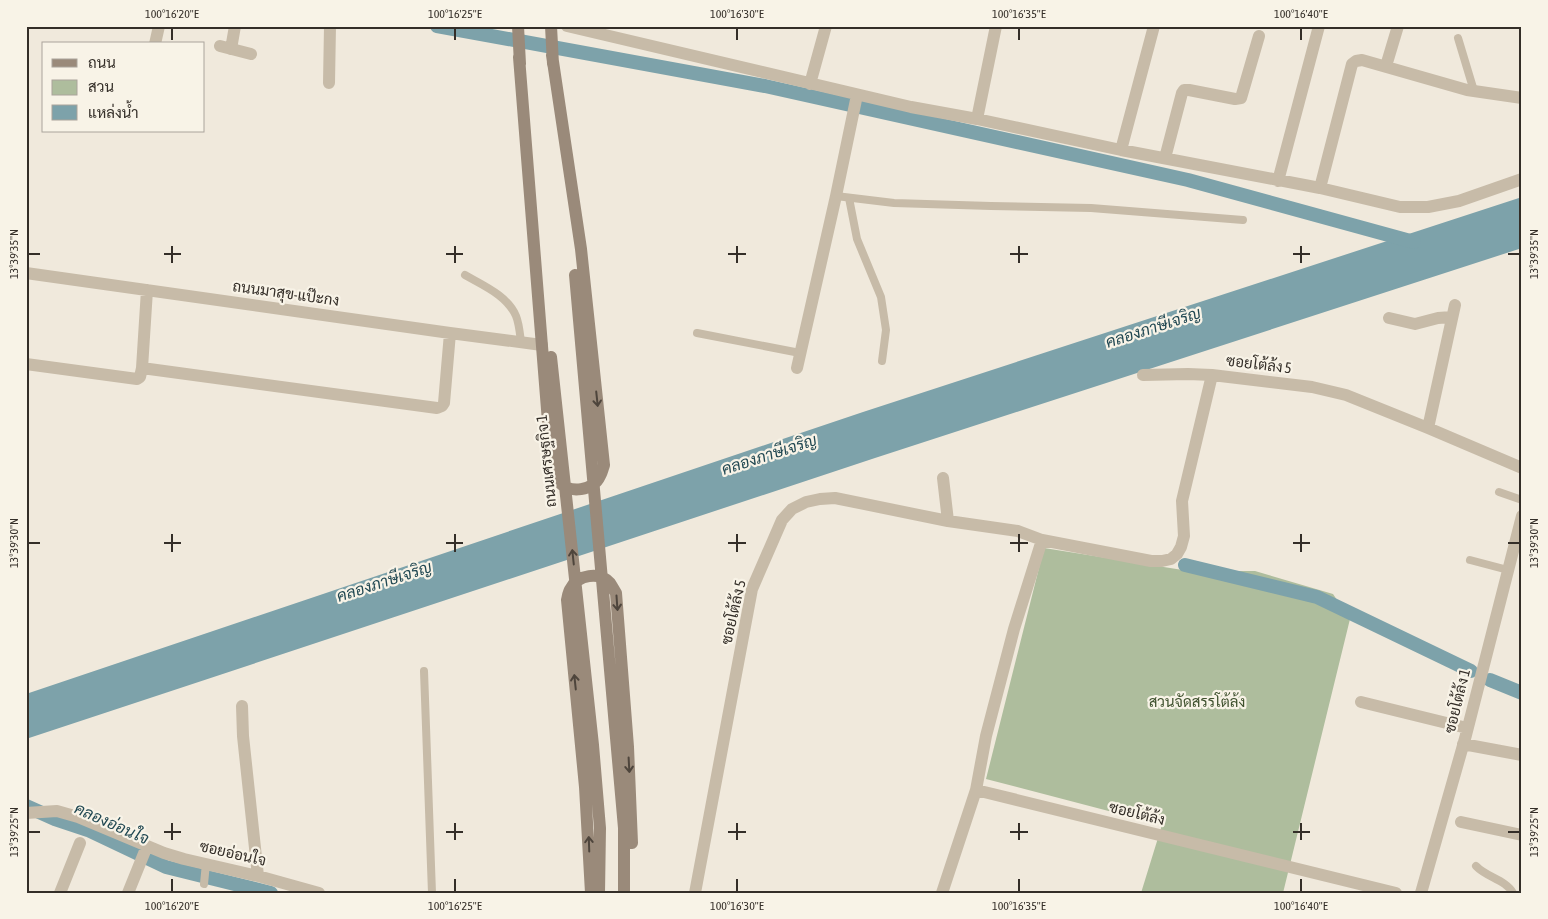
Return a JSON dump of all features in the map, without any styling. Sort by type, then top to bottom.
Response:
[{"type":"main road","name":"ถนนเศรษฐกิจ 1","points":[[518,26],[519,57],[593,745],[600,828],[599,893]]},
{"type":"main road","points":[[551,26],[552,55],[574,259],[617,743],[624,828],[624,893]]},
{"type":"main road","points":[[519,57],[552,472],[559,482],[574,489],[588,487],[596,482],[601,476],[604,464],[581,249],[552,55]]},
{"type":"main road","points":[[591,893],[586,787],[567,600],[569,590],[575,583],[591,576],[605,579],[611,584],[616,593],[632,821],[632,893]]},
{"type":"street","points":[[155,42],[159,26]]},
{"type":"street","points":[[235,26],[225,48],[251,54]]},
{"type":"street","points":[[329,84],[330,26]]},
{"type":"street","points":[[567,26],[857,95],[1122,150],[1320,188],[1400,207],[1428,207],[1458,201],[1522,179]]},
{"type":"street","points":[[810,84],[826,26]]},
{"type":"street","points":[[977,119],[996,26]]},
{"type":"street","points":[[1122,150],[1154,26]]},
{"type":"street","points":[[1278,181],[1319,26]]},
{"type":"street","points":[[1386,66],[1398,26]]},
{"type":"street","points":[[1165,158],[1184,90],[1235,99],[1241,98],[1260,36]]},
{"type":"street","points":[[1320,188],[1352,64],[1356,61],[1362,60],[1386,66],[1474,91],[1522,98]]},
{"type":"street","points":[[797,368],[842,197],[857,95]]},
{"type":"street","name":"ถนนมาสุข-แป๊ะกง","points":[[26,273],[450,334],[542,345]]},
{"type":"street","points":[[26,364],[136,379],[140,377],[147,290]]},
{"type":"street","points":[[1389,318],[1415,324],[1438,318],[1454,311],[1428,428]]},
{"type":"street","points":[[142,368],[437,408],[444,403],[450,334]]},
{"type":"street","points":[[1143,375],[1212,375]]},
{"type":"street","name":"ซอยโต้ล้ง 5","points":[[695,893],[752,589],[782,520],[792,509],[806,502],[835,498],[948,521],[1018,531],[1042,540],[1151,561],[1172,559],[1177,554],[1184,536],[1182,501],[1212,375],[1312,387],[1346,395],[1522,468]]},
{"type":"street","points":[[943,478],[948,521]]},
{"type":"street","name":"ซอยโต้ล้ง 1","points":[[1421,893],[1463,744],[1522,516]]},
{"type":"street","points":[[942,893],[976,790],[986,736],[1014,629],[1042,540]]},
{"type":"street","points":[[1361,702],[1467,728]]},
{"type":"street","points":[[242,706],[243,736],[258,876]]},
{"type":"street","points":[[1463,744],[1522,755]]},
{"type":"street","name":"ซอยโต้ล้ง","points":[[976,790],[1388,892]]},
{"type":"street","name":"ซอยอ่อนใจ","points":[[30,813],[57,811],[78,817],[144,853],[184,859],[205,867],[258,876],[319,893]]},
{"type":"street","points":[[1461,822],[1522,835]]},
{"type":"street","points":[[60,893],[80,843]]},
{"type":"street","points":[[128,893],[144,853]]},
{"type":"lane","points":[[1458,38],[1474,91]]},
{"type":"lane","points":[[882,362],[886,330],[881,297],[842,197],[894,203],[1091,208],[1243,220]]},
{"type":"lane","points":[[465,275],[495,293],[510,305],[516,317],[521,342]]},
{"type":"lane","points":[[697,334],[800,353]]},
{"type":"lane","points":[[1499,492],[1522,500]]},
{"type":"lane","points":[[1470,560],[1508,570]]},
{"type":"lane","points":[[424,671],[432,893]]},
{"type":"lane","points":[[1476,866],[1481,871],[1509,886],[1513,893]]},
{"type":"lane","points":[[204,884],[205,867]]},
{"type":"green space","name":"สวนจัดสรรโต้ล้ง","points":[[1044,548],[1189,571],[1255,571],[1333,594],[1350,619],[1283,893],[1141,893],[1162,825],[986,779]]},
{"type":"water","name":"คลองภาษีเจริญ","points":[[1522,197],[1522,248],[875,458],[26,739],[26,694],[863,412]]},
{"type":"waterway","points":[[437,26],[765,86],[1188,180],[1414,242]]},
{"type":"waterway","points":[[1185,565],[1317,597],[1471,671]]},
{"type":"waterway","points":[[1490,680],[1522,693]]},
{"type":"waterway","name":"คลองอ่อนใจ","points":[[26,806],[55,819],[88,830],[166,867],[271,893]]}]
